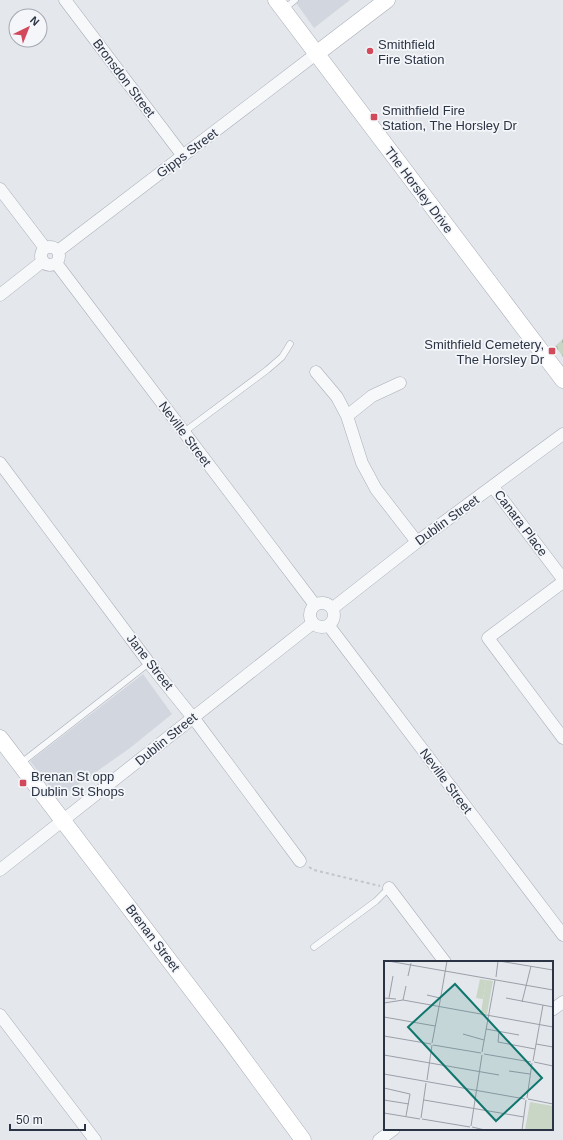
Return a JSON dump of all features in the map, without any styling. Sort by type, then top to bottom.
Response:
[{"type":"main road","points":[[316,54],[384,1]]},
{"type":"main road","name":"The Horsley Drive","points":[[285,3],[316,54],[563,380]]},
{"type":"main road","name":"Brenan Street","points":[[0,738],[64,820],[303,1140]]},
{"type":"street","name":"Bronsdon Street","points":[[65,0],[184,156]]},
{"type":"street","name":"Gipps Street","points":[[57,257],[316,54]]},
{"type":"street","points":[[0,189],[45,248]]},
{"type":"street","points":[[52,247],[57,257],[50,265],[43,261],[41,254],[45,248],[52,247]]},
{"type":"street","name":"Neville Street","points":[[57,257],[184,432],[315,605]]},
{"type":"street","points":[[0,295],[43,261]]},
{"type":"street","points":[[316,372],[337,397],[347,416],[362,463],[376,489],[417,542]]},
{"type":"street","points":[[347,416],[372,396],[400,383]]},
{"type":"street","name":"Dublin Street","points":[[333,608],[417,542],[563,434]]},
{"type":"street","name":"Jane Street","points":[[0,463],[149,663],[192,717],[300,861]]},
{"type":"street","name":"Canara Place","points":[[493,487],[563,581]]},
{"type":"street","points":[[563,581],[488,638],[563,738]]},
{"type":"street","points":[[323,603],[329,604],[333,608],[335,619],[329,626],[322,628],[317,627],[312,623],[310,618],[311,610],[315,605],[323,603]]},
{"type":"street","name":"Dublin Street","points":[[0,870],[312,623]]},
{"type":"street","name":"Neville Street","points":[[329,626],[563,935]]},
{"type":"street","points":[[389,888],[444,961]]},
{"type":"street","points":[[553,1009],[563,1002]]},
{"type":"street","points":[[0,1015],[95,1140]]},
{"type":"street","points":[[379,1140],[393,1130]]},
{"type":"lane","points":[[184,432],[267,370],[282,357],[290,344]]},
{"type":"lane","points":[[20,764],[149,663]]},
{"type":"lane","points":[[314,947],[376,901],[389,888]]},
{"type":"path","points":[[300,861],[314,870],[389,888]]},
{"type":"shaded area","points":[[294,0],[350,0],[314,28]]},
{"type":"shaded area","points":[[143,674],[172,714],[130,748],[59,798],[30,761]]},
{"type":"green space","points":[[563,339],[563,357],[555,346]]},
{"type":"place","name":"Smithfield Fire Station","points":[[370,51]]},
{"type":"place","name":"Smithfield Fire Station, The Horsley Dr","points":[[374,117]]},
{"type":"place","name":"Smithfield Cemetery, The Horsley Dr","points":[[552,351]]},
{"type":"place","name":"Brenan St opp Dublin St Shops","points":[[23,783]]}]
